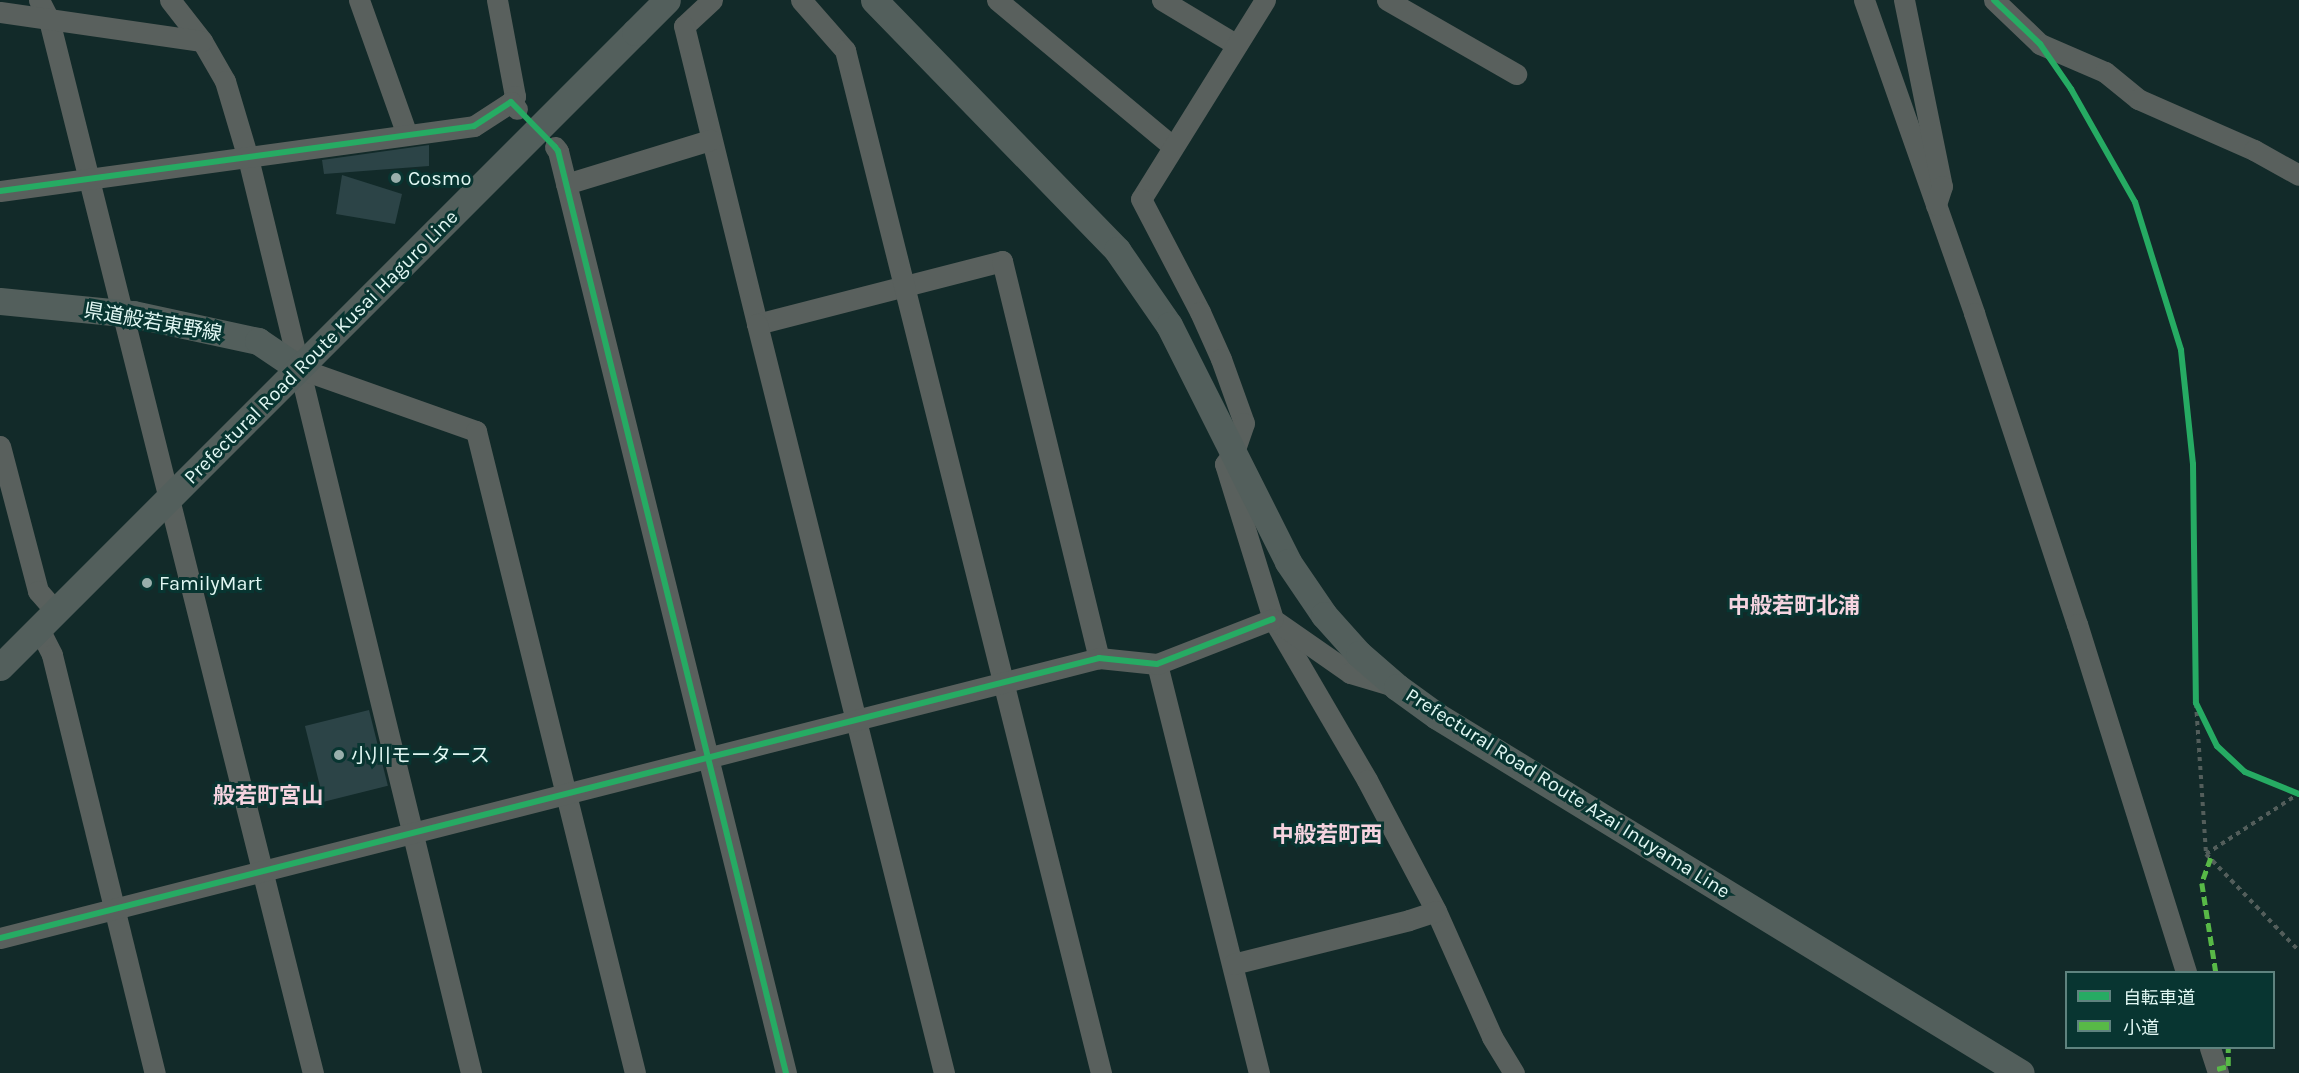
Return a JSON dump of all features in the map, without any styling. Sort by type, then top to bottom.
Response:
[{"type":"main road","name":"Prefectural Road Route Kusai Haguro Line","points":[[0,668],[297,368],[667,0]]},
{"type":"main road","name":"Prefectural Road Route Azai Inuyama Line","points":[[874,0],[1117,250],[1169,325],[1288,562],[1324,615],[1359,654],[1397,687],[1437,716],[2021,1073]]},
{"type":"main road","name":"県道般若東野線","points":[[0,301],[124,313],[258,341],[297,368]]},
{"type":"street","points":[[39,0],[49,20],[124,313],[313,1073]]},
{"type":"street","points":[[170,0],[202,41],[225,81],[248,158],[297,368],[471,1073]]},
{"type":"street","points":[[359,0],[407,135]]},
{"type":"street","points":[[657,0],[684,27],[710,140],[944,1073]]},
{"type":"street","points":[[684,27],[712,0]]},
{"type":"street","points":[[801,0],[845,50],[1101,1073]]},
{"type":"street","points":[[997,0],[1172,146]]},
{"type":"street","points":[[1162,0],[1237,45]]},
{"type":"street","points":[[1265,0],[1141,199],[1200,312],[1221,359],[1244,423],[1234,452],[1225,464],[1273,619],[1367,780],[1436,911],[1492,1038],[1514,1073]]},
{"type":"street","points":[[1387,0],[1516,74]]},
{"type":"street","points":[[1864,0],[1935,208],[1974,313],[2077,624],[2186,971]]},
{"type":"street","points":[[1994,0],[2040,44],[2104,72],[2138,99],[2254,150],[2299,175]]},
{"type":"street","points":[[1907,1],[1942,186],[1935,208]]},
{"type":"street","points":[[0,191],[474,126],[514,105],[515,96],[504,5]]},
{"type":"street","points":[[0,12],[202,41]]},
{"type":"street","points":[[566,184],[710,140]]},
{"type":"street","points":[[555,147],[786,1073]]},
{"type":"street","points":[[758,324],[1002,261],[1099,658]]},
{"type":"street","points":[[297,368],[477,431],[635,1073]]},
{"type":"street","points":[[0,446],[47,620],[52,655],[155,1073]]},
{"type":"street","points":[[0,938],[564,792],[1099,658],[1157,664],[1273,619]]},
{"type":"street","points":[[1273,619],[1350,673],[1397,687]]},
{"type":"street","points":[[1157,664],[1259,1073]]},
{"type":"street","points":[[1233,964],[1409,921],[1436,911]]},
{"type":"street","points":[[2211,1049],[2218,1073]]},
{"type":"path","points":[[2196,691],[2206,854],[2299,951]]},
{"type":"path","points":[[2196,703],[2206,724]]},
{"type":"path","points":[[2291,791],[2299,794]]},
{"type":"path","points":[[2206,854],[2299,794]]},
{"type":"building","points":[[429,145],[429,166],[324,174],[322,160]]},
{"type":"building","points":[[342,175],[402,194],[395,224],[336,214]]},
{"type":"building","points":[[369,710],[388,786],[324,802],[305,726]]},
{"type":"marked path","points":[[2211,858],[2202,883],[2216,971]]},
{"type":"marked path","points":[[2217,1069],[2228,1066],[2228,1049]]},
{"type":"cycle path","points":[[1994,0],[2040,44],[2071,89],[2135,202],[2181,350],[2193,464],[2196,703],[2217,746],[2245,772],[2299,794]]},
{"type":"cycle path","points":[[0,191],[474,126],[511,102],[555,147],[558,151],[786,1073]]},
{"type":"cycle path","points":[[0,938],[1099,658],[1157,664],[1273,619]]},
{"type":"place","name":"Cosmo","points":[[396,178]]},
{"type":"place","name":"FamilyMart","points":[[147,583]]},
{"type":"place","name":"小川モータース","points":[[339,755]]},
{"type":"district","name":"中般若町北浦","points":[[1794,607]]},
{"type":"district","name":"般若町宮山","points":[[268,797]]},
{"type":"district","name":"中般若町西","points":[[1327,836]]}]
